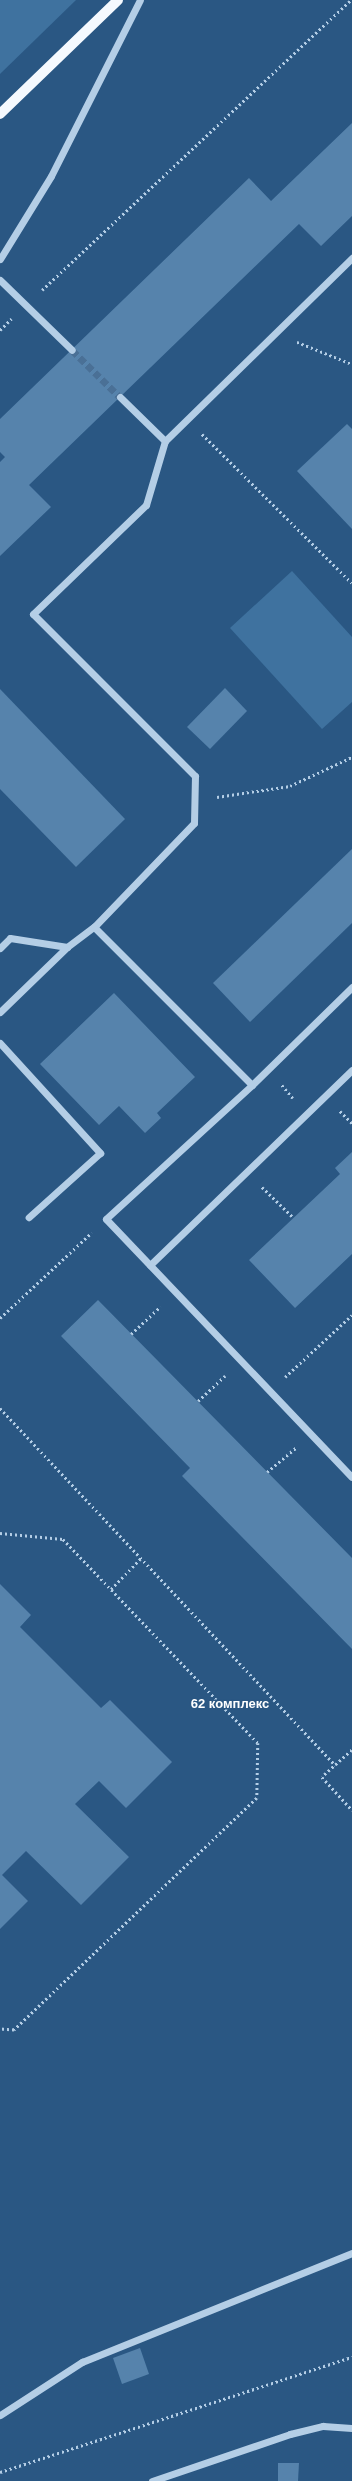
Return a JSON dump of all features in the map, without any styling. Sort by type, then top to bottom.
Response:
[{"type":"main road","points":[[0,114],[118,0]]},
{"type":"street","points":[[0,260],[51,176],[140,0]]},
{"type":"street","points":[[0,1012],[67,947],[94,927],[194,823],[195,776],[33,614],[146,505],[165,441],[352,258]]},
{"type":"street","points":[[0,280],[72,350]]},
{"type":"street","points":[[120,397],[165,441]]},
{"type":"street","points":[[94,927],[252,1085]]},
{"type":"street","points":[[0,948],[10,938],[67,947]]},
{"type":"street","points":[[352,988],[252,1085],[106,1218],[352,1477]]},
{"type":"street","points":[[0,1042],[100,1153],[29,1217]]},
{"type":"street","points":[[150,1265],[352,1070]]},
{"type":"street","points":[[0,2415],[82,2362],[352,2253]]},
{"type":"street","points":[[152,2481],[161,2480],[290,2434],[324,2426],[352,2428]]},
{"type":"path","points":[[0,330],[351,0]]},
{"type":"path","points":[[275,334],[352,364]]},
{"type":"path","points":[[187,419],[352,583]]},
{"type":"path","points":[[194,800],[290,786],[352,756]]},
{"type":"path","points":[[268,1069],[307,1114]]},
{"type":"path","points":[[247,1171],[293,1217]]},
{"type":"path","points":[[0,1318],[106,1218]]},
{"type":"path","points":[[131,1334],[176,1292]]},
{"type":"path","points":[[270,1390],[352,1314]]},
{"type":"path","points":[[198,1401],[242,1361]]},
{"type":"path","points":[[0,1408],[335,1765]]},
{"type":"path","points":[[267,1472],[311,1434]]},
{"type":"path","points":[[0,1533],[62,1538],[258,1743],[257,1798],[14,2030],[0,2029]]},
{"type":"path","points":[[111,1589],[141,1558]]},
{"type":"path","points":[[352,1750],[322,1776],[352,1810]]},
{"type":"path","points":[[0,2472],[352,2357]]},
{"type":"shaded area","points":[[0,0],[76,0],[0,74]]},
{"type":"shaded area","points":[[292,571],[352,637],[352,702],[322,729],[230,628]]},
{"type":"building","points":[[352,123],[352,216],[321,246],[299,224],[29,485],[51,507],[0,556],[0,462],[5,457],[0,452],[0,419],[249,178],[271,201]]},
{"type":"building","points":[[347,424],[352,429],[352,529],[297,471]]},
{"type":"building","points":[[225,688],[247,711],[210,749],[187,727]]},
{"type":"building","points":[[0,689],[125,819],[76,867],[0,789]]},
{"type":"building","points":[[352,849],[352,923],[250,1022],[213,983]]},
{"type":"building","points":[[114,993],[195,1077],[157,1113],[161,1118],[145,1133],[119,1106],[99,1125],[40,1064]]},
{"type":"building","points":[[352,1152],[352,1254],[295,1308],[249,1260],[340,1174],[335,1168]]},
{"type":"building","points":[[98,1300],[352,1558],[352,1649],[182,1476],[190,1468],[61,1336]]},
{"type":"building","points":[[0,1584],[31,1615],[20,1627],[101,1708],[110,1700],[172,1762],[126,1808],[99,1781],[75,1804],[129,1857],[81,1905],[26,1851],[2,1875],[28,1901],[0,1929]]},
{"type":"building","points":[[140,2348],[149,2374],[122,2384],[113,2358]]},
{"type":"building","points":[[278,2463],[299,2463],[298,2481],[278,2481]]},
{"type":"tunnel","points":[[72,350],[120,397]]},
{"type":"district","name":"62 комплекс","points":[[230,1704]]}]
